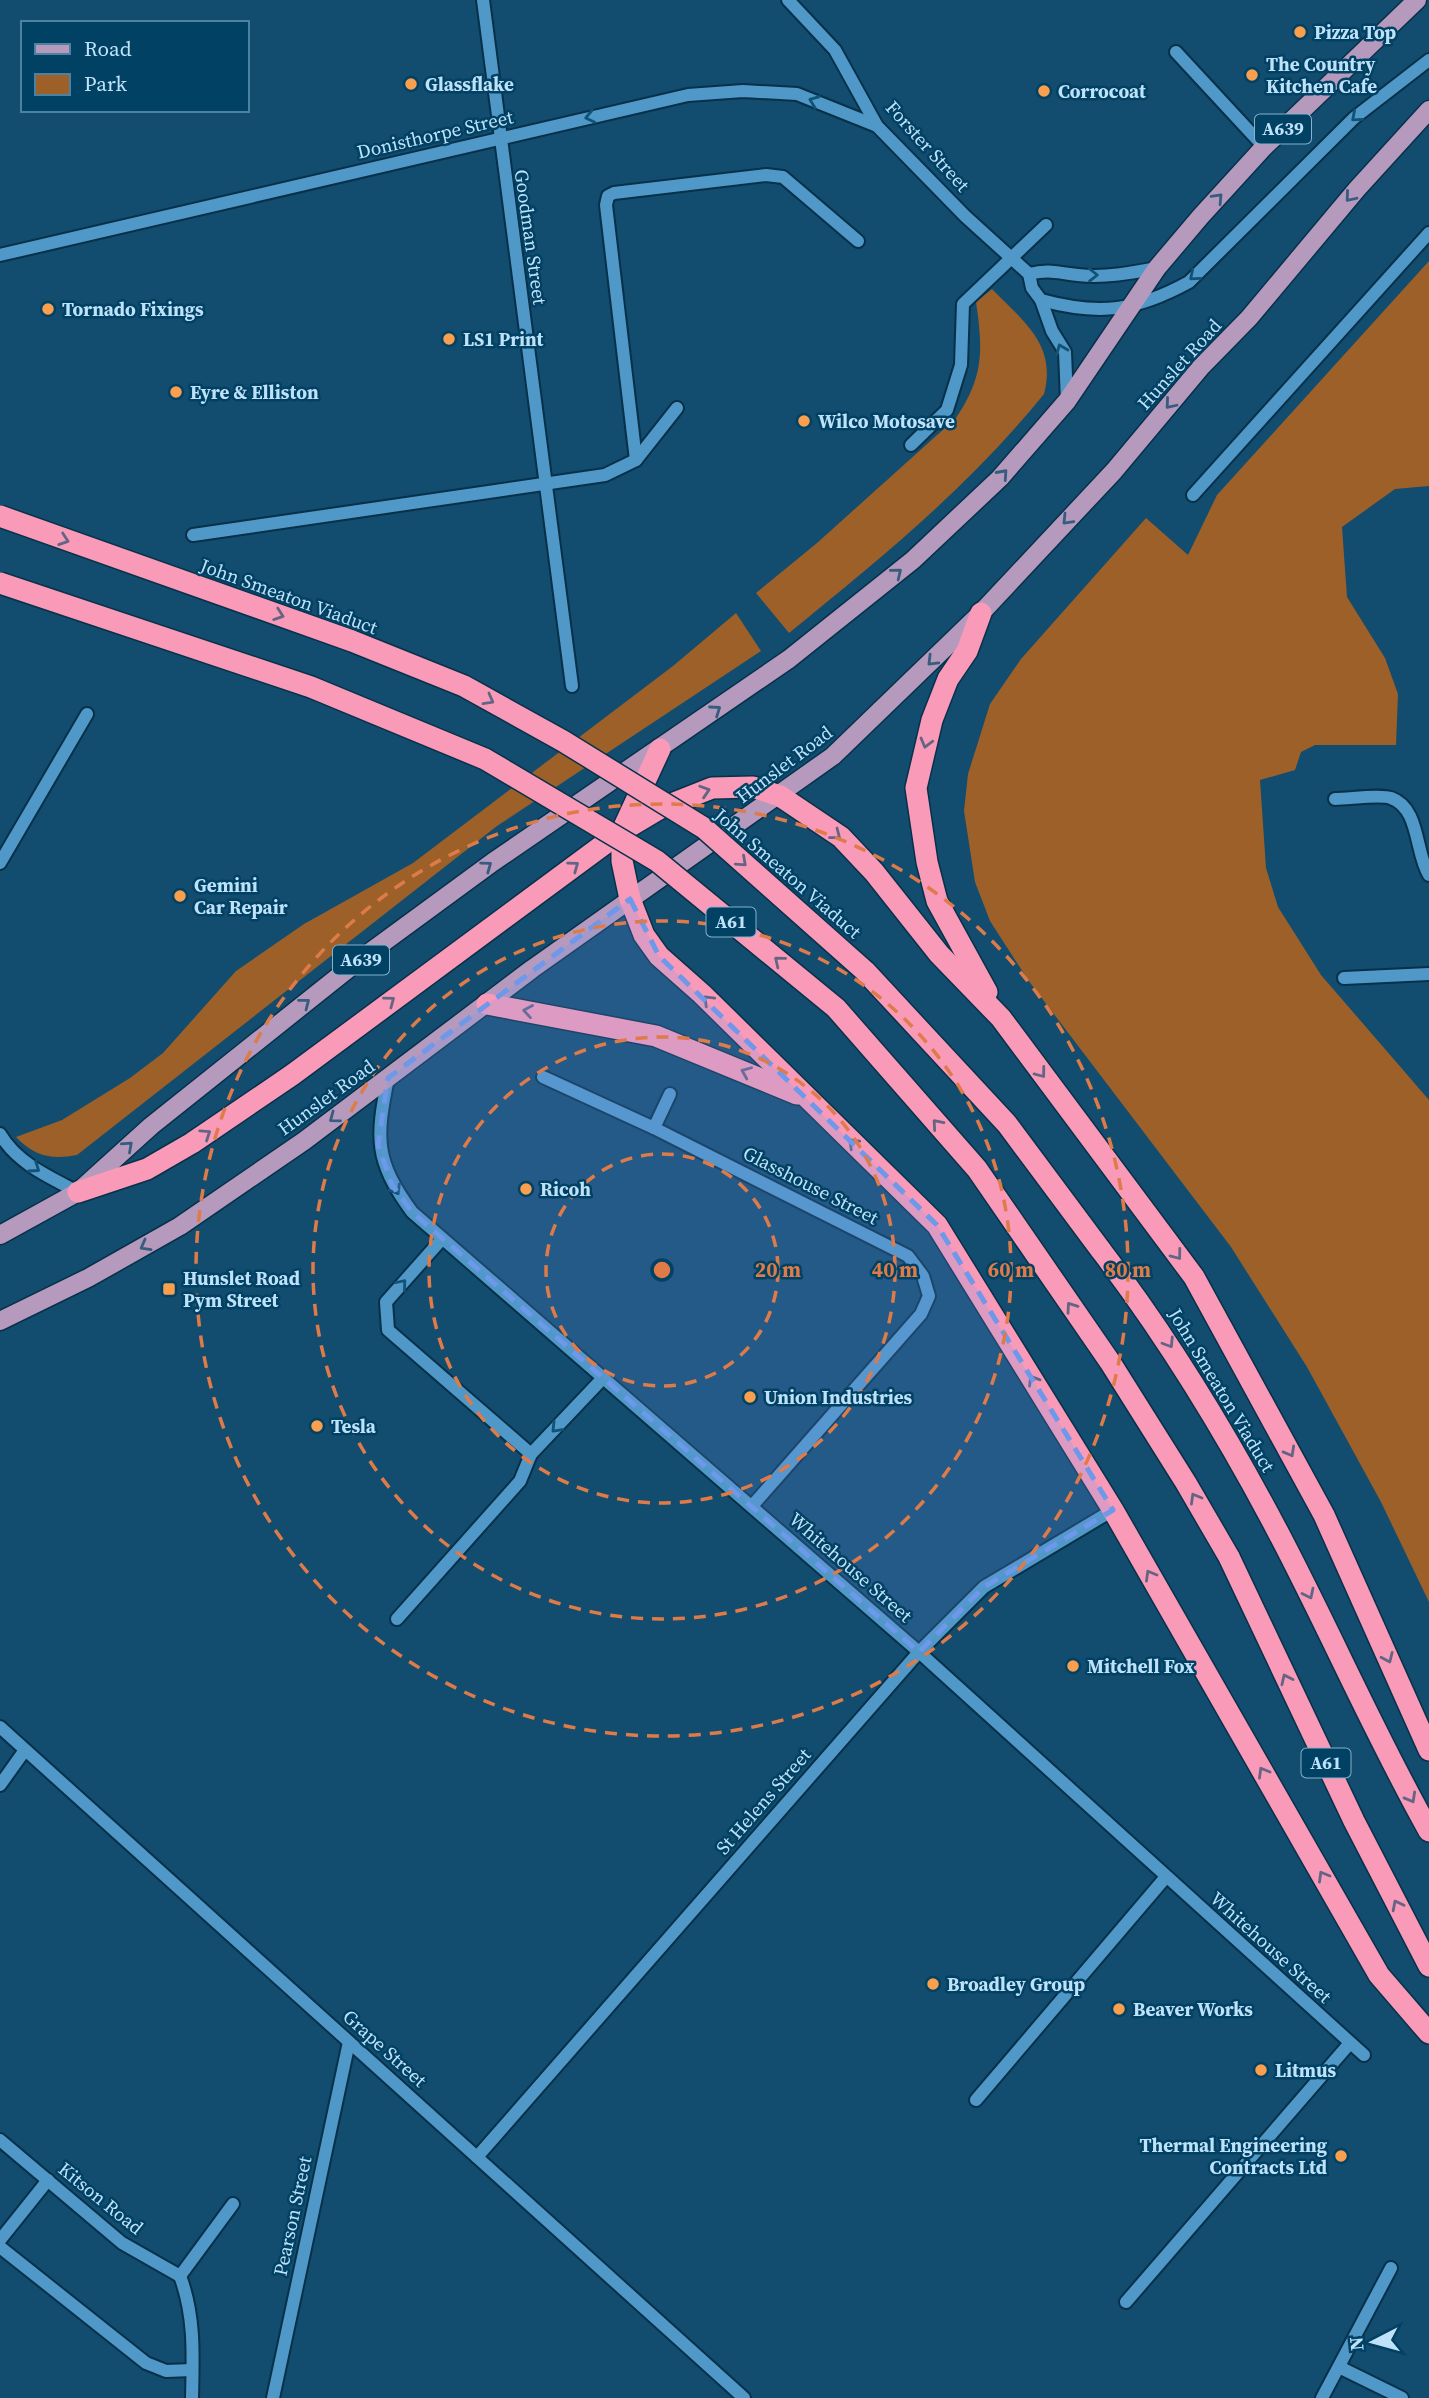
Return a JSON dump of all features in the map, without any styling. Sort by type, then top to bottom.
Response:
[{"type":"highway","name":"John Smeaton Viaduct","points":[[0,516],[352,641],[464,686],[563,741],[704,828],[865,971],[1007,1124],[1154,1319],[1217,1420],[1279,1533],[1403,1785],[1429,1831]]},
{"type":"highway","name":"A61","points":[[0,583],[311,687],[473,754],[657,860],[836,1008],[977,1169],[1110,1362],[1186,1483],[1229,1557],[1354,1821],[1429,1966]]},
{"type":"highway","points":[[981,613],[967,651],[948,679],[932,720],[916,788],[927,862],[937,901],[1001,1018]]},
{"type":"highway","points":[[660,749],[622,831],[622,861],[630,899],[645,935],[659,956],[937,1225],[1113,1510],[1379,1975],[1429,2033]]},
{"type":"highway","points":[[78,1192],[147,1169],[192,1143],[292,1075],[622,831],[659,809],[712,788],[753,788],[780,796],[841,837],[939,954],[1001,1018],[1194,1277],[1324,1515],[1429,1750]]},
{"type":"highway","points":[[487,1004],[656,1036],[809,1099]]},
{"type":"main road","name":"A639","points":[[0,1235],[78,1192],[151,1126],[358,961],[493,862],[789,659],[913,560],[1000,478],[1067,401],[1157,268],[1264,147],[1417,0]]},
{"type":"main road","name":"Hunslet Road","points":[[0,1321],[88,1278],[180,1226],[630,899],[780,796],[833,756],[981,613],[1114,471],[1201,367],[1249,318],[1357,189],[1429,110]]},
{"type":"street","name":"Goodman Street","points":[[483,0],[572,687]]},
{"type":"street","name":"Forster Street","points":[[788,0],[835,50],[877,125],[965,216],[1029,274],[1032,288],[1041,300],[1052,331],[1065,352],[1067,401]]},
{"type":"street","points":[[1176,52],[1264,147]]},
{"type":"street","points":[[1041,300],[1098,312],[1162,296],[1189,282],[1354,118],[1429,60]]},
{"type":"street","name":"Donisthorpe Street","points":[[0,255],[688,95],[743,91],[797,94],[877,125]]},
{"type":"street","points":[[636,460],[606,205],[608,196],[614,193],[738,178],[783,177],[858,241]]},
{"type":"street","points":[[911,445],[947,411],[961,365],[963,304],[1046,225]]},
{"type":"street","points":[[1193,495],[1429,233]]},
{"type":"street","points":[[1029,274],[1049,269],[1077,275],[1123,275],[1157,268]]},
{"type":"street","points":[[193,535],[545,481],[605,475],[636,460],[677,408]]},
{"type":"street","points":[[0,863],[87,714]]},
{"type":"street","points":[[1335,799],[1391,798],[1409,812],[1420,856],[1429,876]]},
{"type":"street","points":[[1344,978],[1429,974]]},
{"type":"street","name":"Whitehouse Street","points":[[388,1077],[379,1121],[378,1145],[392,1185],[412,1212],[441,1240],[919,1652],[1165,1878],[1364,2055]]},
{"type":"street","name":"Glasshouse Street","points":[[543,1077],[654,1128],[908,1256],[923,1276],[929,1296],[921,1314],[752,1506]]},
{"type":"street","points":[[654,1128],[670,1094]]},
{"type":"street","points":[[0,1134],[9,1149],[78,1192]]},
{"type":"street","points":[[441,1240],[386,1302],[388,1330],[531,1454]]},
{"type":"street","points":[[397,1619],[520,1481],[531,1454],[603,1378]]},
{"type":"street","name":"St Helens Street","points":[[477,2157],[919,1652],[984,1587],[1113,1510]]},
{"type":"street","name":"Grape Street","points":[[0,1727],[744,2398]]},
{"type":"street","points":[[0,1785],[26,1750]]},
{"type":"street","points":[[976,2100],[1165,1878]]},
{"type":"street","name":"Pearson Street","points":[[273,2398],[349,2042]]},
{"type":"street","points":[[1126,2302],[1350,2043]]},
{"type":"street","name":"Kitson Road","points":[[0,2140],[122,2243],[180,2276]]},
{"type":"street","points":[[0,2240],[48,2180]]},
{"type":"street","points":[[192,2398],[193,2325],[190,2301],[180,2276],[233,2204]]},
{"type":"street","points":[[0,2247],[146,2363],[166,2371],[192,2370]]},
{"type":"street","points":[[1322,2398],[1391,2268]]},
{"type":"street","points":[[1339,2367],[1402,2398]]},
{"type":"highlighted area","points":[[630,899],[659,956],[937,1225],[1113,1510],[984,1587],[919,1652],[412,1212],[392,1185],[378,1145],[388,1078]]},
{"type":"green space","points":[[1429,261],[1429,486],[1395,489],[1342,527],[1347,597],[1385,658],[1398,694],[1396,745],[1315,745],[1301,752],[1295,770],[1260,780],[1266,868],[1278,907],[1321,975],[1429,1100],[1429,1602],[1381,1502],[1307,1367],[1231,1247],[1028,980],[990,921],[975,882],[964,811],[968,774],[990,704],[1021,659],[1146,518],[1188,555],[1217,495]]},
{"type":"green space","points":[[992,289],[1026,324],[1042,348],[1047,377],[1044,394],[1016,428],[955,491],[789,633],[756,593],[817,543],[956,418],[972,389],[979,363],[980,335],[976,302]]},
{"type":"green space","points":[[736,613],[761,651],[497,826],[77,1155],[44,1155],[29,1149],[16,1137],[62,1120],[130,1078],[163,1053],[236,971],[304,924],[413,863],[673,666]]},
{"type":"place","name":"Pizza Top","points":[[1300,32]]},
{"type":"place","name":"The Country Kitchen Cafe","points":[[1252,75]]},
{"type":"place","name":"Glassflake","points":[[411,84]]},
{"type":"place","name":"Corrocoat","points":[[1044,91]]},
{"type":"place","name":"Tornado Fixings","points":[[48,309]]},
{"type":"place","name":"LS1 Print","points":[[449,339]]},
{"type":"place","name":"Eyre & Elliston","points":[[176,392]]},
{"type":"place","name":"Wilco Motosave","points":[[804,421]]},
{"type":"place","name":"Gemini Car Repair","points":[[180,896]]},
{"type":"place","name":"Ricoh","points":[[526,1189]]},
{"type":"place","name":"Hunslet Road Pym Street","points":[[169,1289]]},
{"type":"place","name":"Union Industries","points":[[750,1397]]},
{"type":"place","name":"Tesla","points":[[317,1426]]},
{"type":"place","name":"Mitchell Fox","points":[[1073,1666]]},
{"type":"place","name":"Broadley Group","points":[[933,1984]]},
{"type":"place","name":"Beaver Works","points":[[1119,2009]]},
{"type":"place","name":"Litmus","points":[[1261,2070]]},
{"type":"place","name":"Thermal Engineering Contracts Ltd","points":[[1341,2156]]}]
